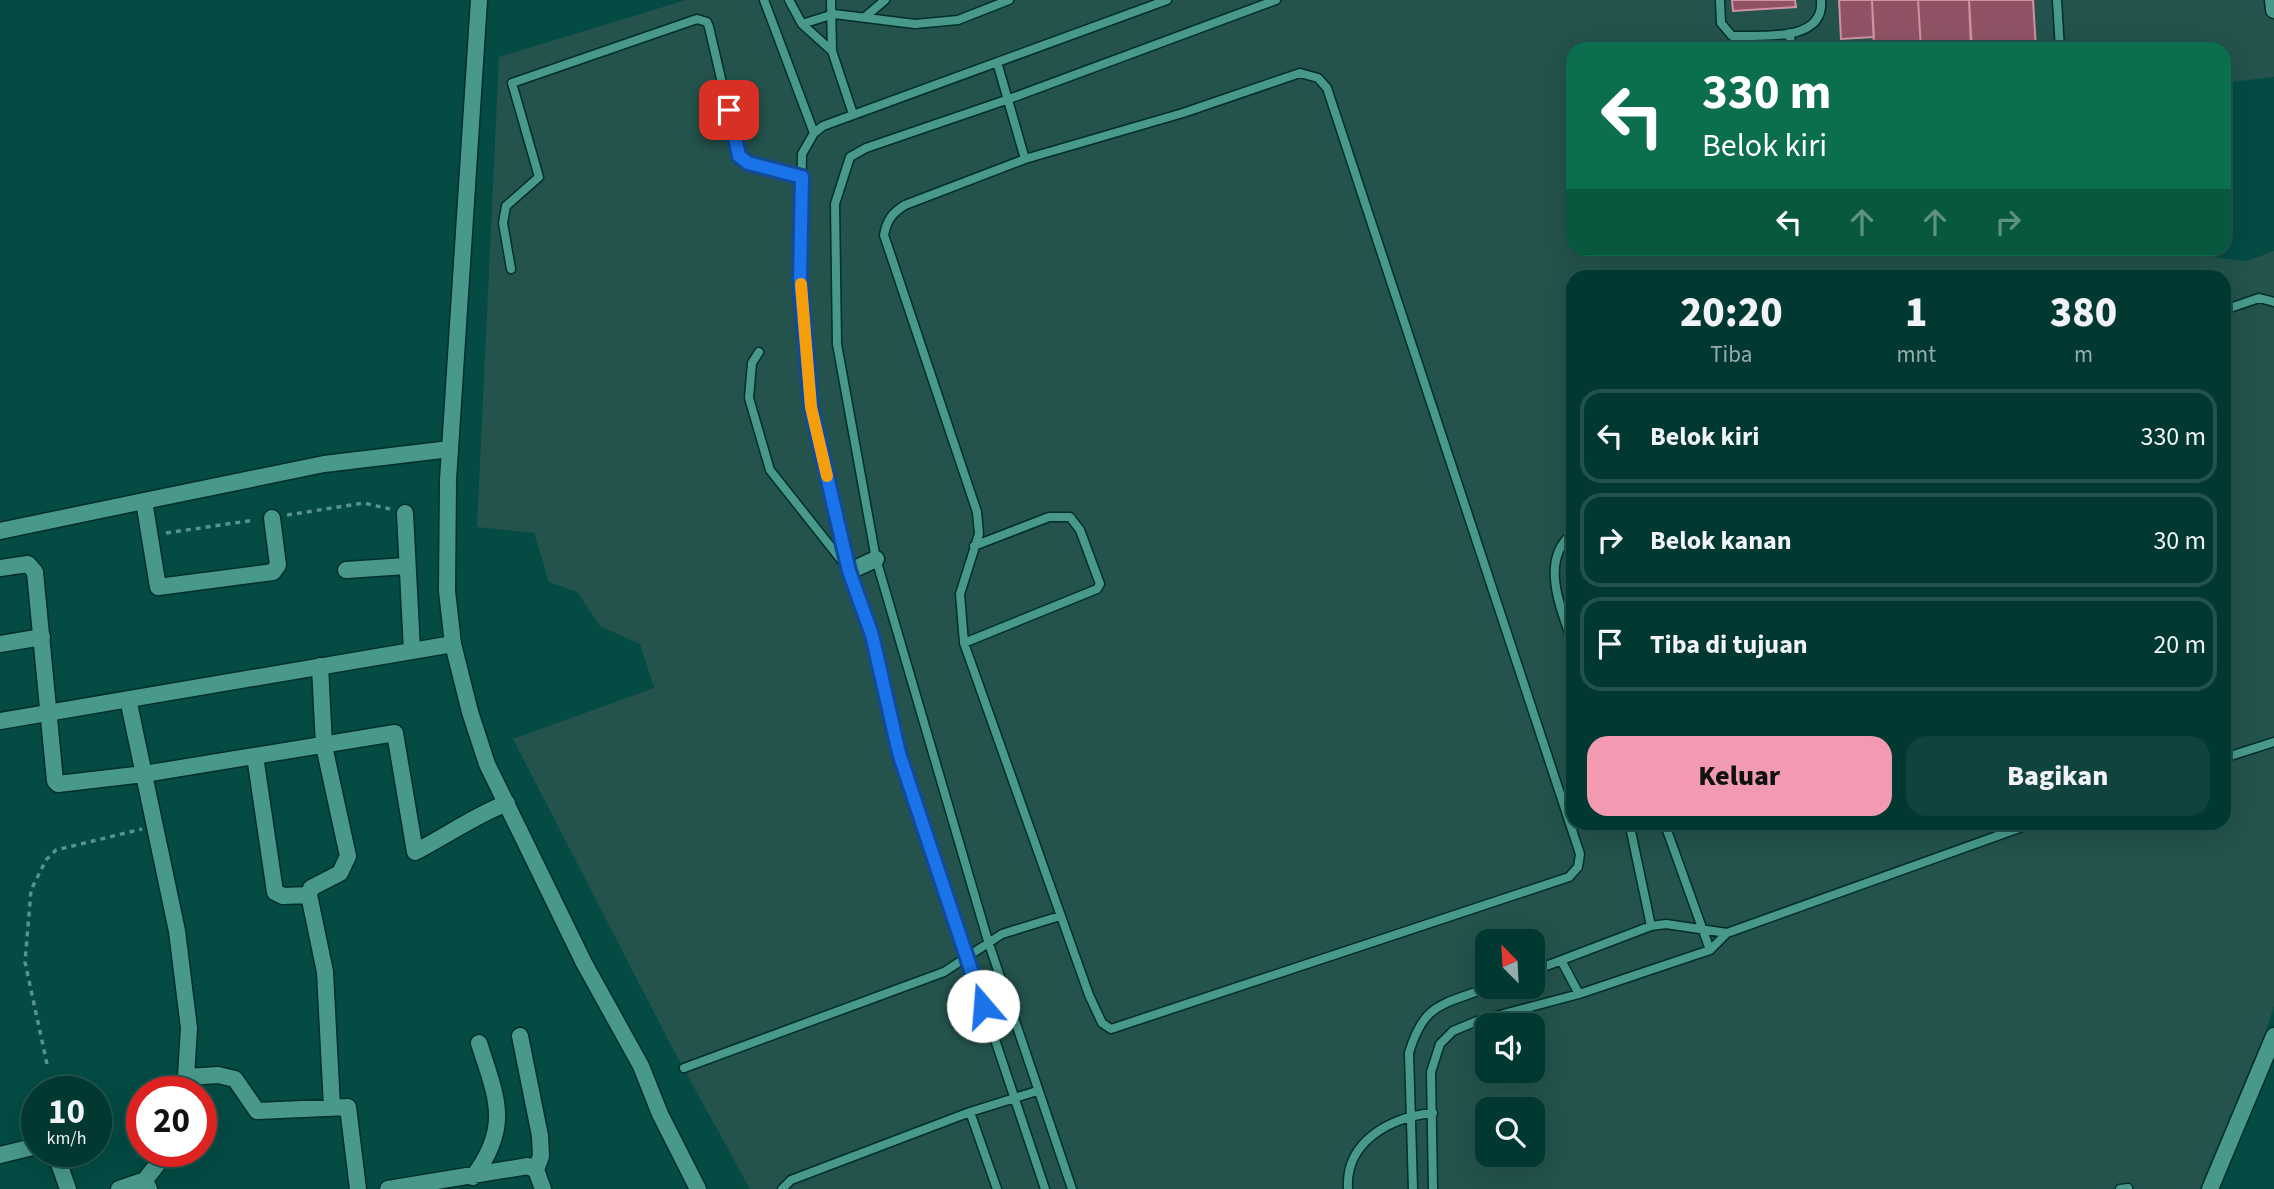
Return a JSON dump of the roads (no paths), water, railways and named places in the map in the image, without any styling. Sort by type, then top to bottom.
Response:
[{"type":"street","points":[[479,0],[450,449],[446,556],[453,644],[478,738],[507,803],[583,962],[640,1066],[660,1114],[698,1189]]},
{"type":"street","points":[[2273,0],[2274,10]]},
{"type":"street","points":[[0,531],[324,464],[450,449]]},
{"type":"street","points":[[144,500],[160,589],[273,572],[278,565],[272,518]]},
{"type":"street","points":[[405,513],[405,566],[412,651]]},
{"type":"street","points":[[849,571],[876,559]]},
{"type":"street","points":[[0,568],[29,564],[33,566],[55,781],[58,784],[144,774],[391,733],[397,736],[415,852],[447,836],[474,816],[507,803]]},
{"type":"street","points":[[346,570],[405,566]]},
{"type":"street","points":[[0,644],[42,638]]},
{"type":"street","points":[[0,721],[453,644]]},
{"type":"street","points":[[320,666],[324,746],[348,856],[340,873],[311,888],[309,895],[325,972],[332,1107]]},
{"type":"street","points":[[128,699],[177,930],[189,1028],[186,1076]]},
{"type":"street","points":[[255,756],[275,892],[283,896],[309,895]]},
{"type":"street","points":[[520,1036],[540,1136],[541,1156],[536,1170],[543,1189]]},
{"type":"street","points":[[2210,1189],[2274,1036]]},
{"type":"street","points":[[463,1182],[492,1150],[499,1122],[479,1043]]},
{"type":"street","points":[[214,1076],[235,1079],[257,1111],[344,1106],[350,1110],[358,1189]]},
{"type":"street","points":[[0,1155],[21,1150]]},
{"type":"street","points":[[388,1189],[463,1182],[528,1166],[536,1170]]},
{"type":"street","points":[[60,1167],[68,1189]]},
{"type":"street","points":[[119,1189],[147,1185],[158,1167]]},
{"type":"lane","points":[[764,0],[814,133]]},
{"type":"lane","points":[[789,0],[802,24],[832,51]]},
{"type":"lane","points":[[831,0],[834,14],[832,51],[853,114]]},
{"type":"lane","points":[[865,17],[885,0]]},
{"type":"lane","points":[[802,24],[834,14],[915,24],[958,20],[1009,0]]},
{"type":"lane","points":[[1045,1189],[899,753],[872,635],[849,571],[811,407],[800,278],[802,154],[814,133],[823,126],[1167,0]]},
{"type":"lane","points":[[1072,1189],[988,941],[876,559],[837,345],[835,204],[850,157],[866,148],[1009,100],[1276,0]]},
{"type":"lane","points":[[1720,0],[1721,23],[1732,36],[1802,32],[1815,23],[1822,12],[1821,0]]},
{"type":"lane","points":[[2057,0],[2060,42]]},
{"type":"lane","points":[[511,270],[503,223],[506,206],[539,177],[512,83],[696,19],[707,22],[709,27],[739,156],[748,163],[802,177]]},
{"type":"lane","points":[[1790,33],[1791,42]]},
{"type":"lane","points":[[997,62],[1025,159]]},
{"type":"lane","points":[[1566,812],[1323,81],[1300,73],[1183,113],[1025,159],[893,212],[886,222],[884,235],[977,512],[979,534],[960,594],[964,643],[1060,916],[1102,1023],[1111,1029],[1569,877],[1578,867],[1580,854],[1572,830]]},
{"type":"lane","points":[[2231,308],[2259,298],[2274,302]]},
{"type":"lane","points":[[759,352],[752,363],[749,398],[770,470],[849,571]]},
{"type":"lane","points":[[964,643],[1097,589],[1100,584],[1080,530],[1070,517],[1049,517],[974,546]]},
{"type":"lane","points":[[1566,542],[1559,550],[1555,565],[1557,594],[1566,622]]},
{"type":"lane","points":[[2231,756],[2274,742]]},
{"type":"lane","points":[[1631,830],[1651,926]]},
{"type":"lane","points":[[1667,830],[1700,930],[1710,950]]},
{"type":"lane","points":[[1433,1189],[1433,1062],[1446,1035],[1477,1021],[1579,994],[1710,950],[1727,933],[2014,830]]},
{"type":"lane","points":[[684,1068],[944,972],[968,959],[988,941],[1060,916]]},
{"type":"lane","points":[[1545,967],[1651,926],[1666,924],[1727,933]]},
{"type":"lane","points":[[1562,962],[1579,994]]},
{"type":"lane","points":[[1413,1189],[1409,1053],[1421,1021],[1430,1010],[1475,992]]},
{"type":"lane","points":[[782,1189],[790,1180],[970,1112],[1037,1091]]},
{"type":"lane","points":[[970,1112],[997,1189]]},
{"type":"lane","points":[[1348,1189],[1353,1155],[1365,1139],[1412,1115],[1433,1113]]}]
